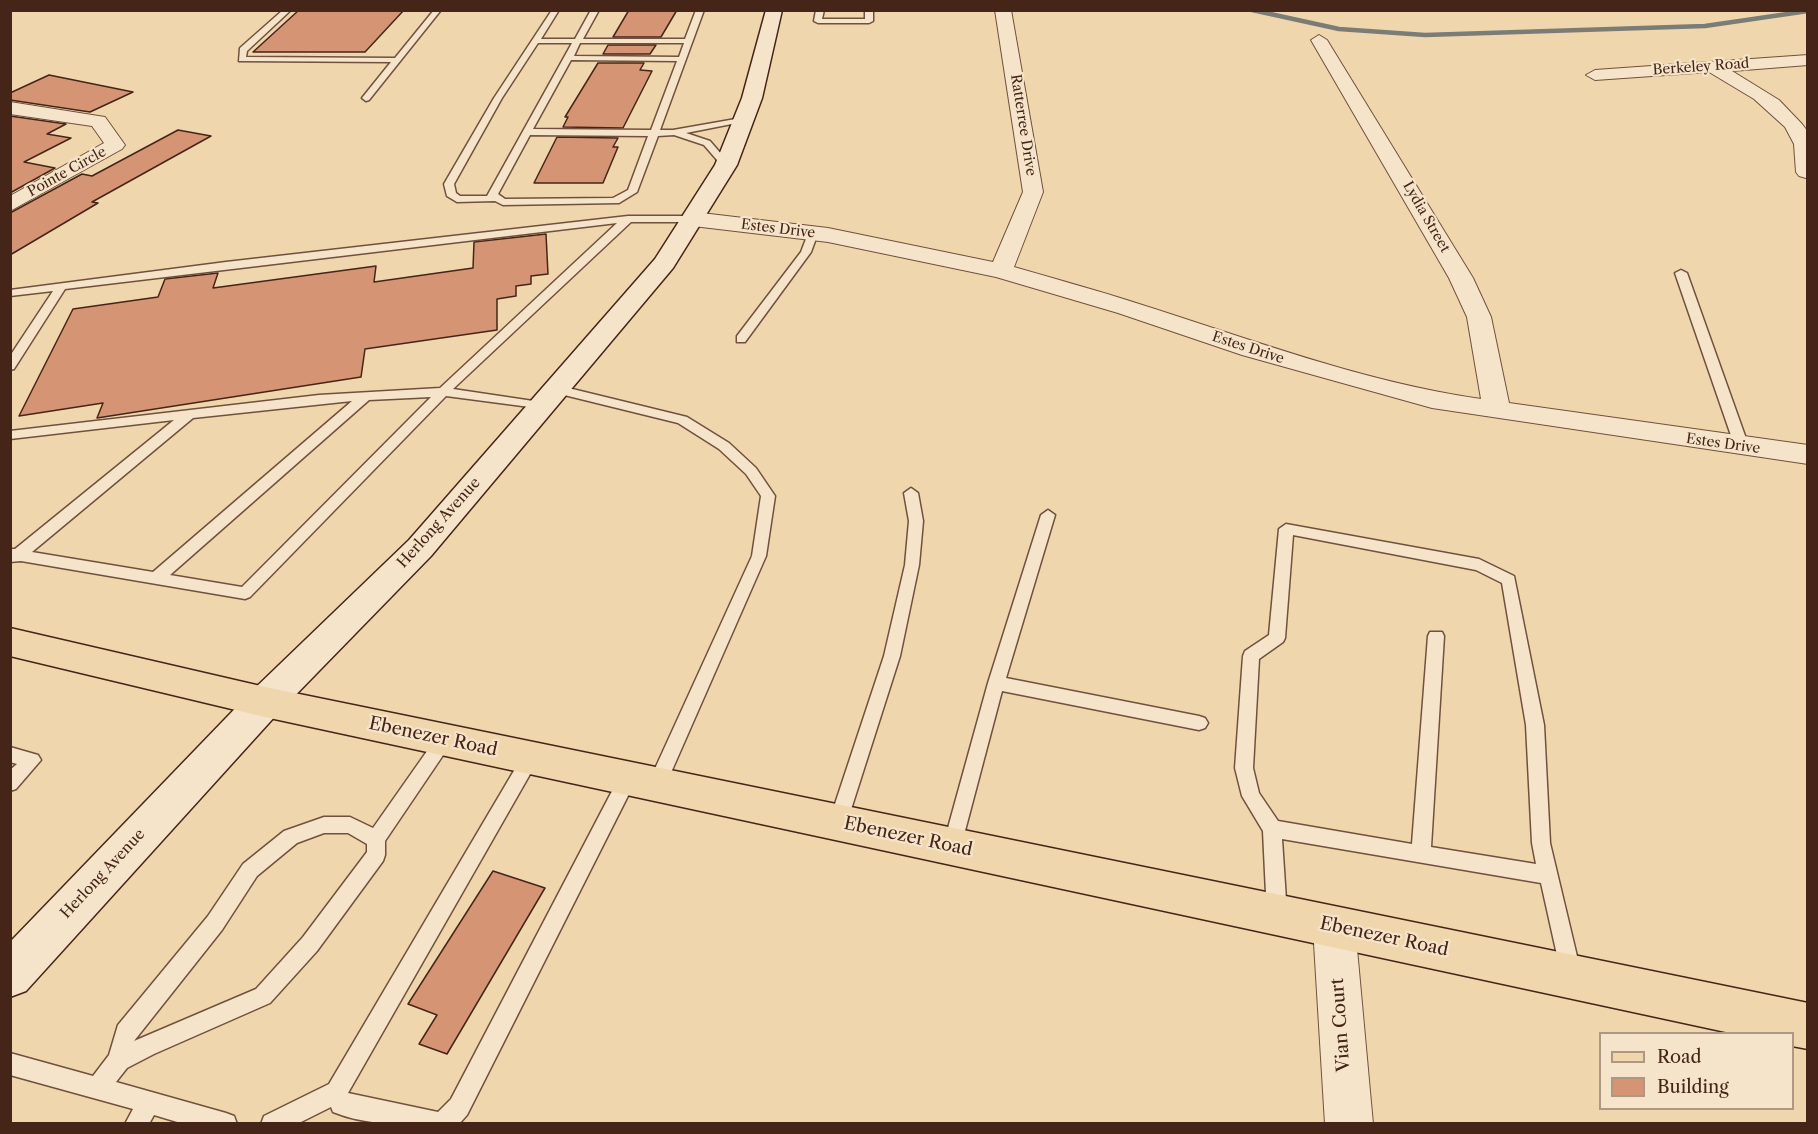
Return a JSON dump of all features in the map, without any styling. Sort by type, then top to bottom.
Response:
[{"type":"main road","name":"Ebenezer Road","points":[[10,642],[265,702],[1808,1026]]},
{"type":"street","name":"Herlong Avenue","points":[[10,975],[265,702],[420,548],[664,263],[726,165],[752,98],[774,10]]},
{"type":"street","name":"Ratterree Drive","points":[[1001,271],[1033,192],[1004,10]]},
{"type":"street","name":"Lydia Street","points":[[1319,40],[1461,278],[1479,317],[1497,410]]},
{"type":"street","name":"Berkeley Road","points":[[1595,75],[1808,60]]},
{"type":"street","points":[[1711,66],[1781,112],[1800,135],[1806,155],[1806,172]]},
{"type":"street","name":"Pointe Circle","points":[[10,108],[98,121],[115,145],[10,205]]},
{"type":"street","name":"Estes Drive","points":[[693,219],[813,233],[1001,271],[1332,374],[1432,400],[1808,455]]},
{"type":"street","name":"Vian Court","points":[[1334,927],[1349,1124]]},
{"type":"lane","points":[[288,10],[243,50],[242,59],[397,60]]},
{"type":"lane","points":[[366,98],[438,10]]},
{"type":"lane","points":[[497,198],[458,199],[450,194],[449,184],[498,98],[556,10]]},
{"type":"lane","points":[[595,10],[492,195],[503,202],[615,201],[632,192],[652,132],[700,10]]},
{"type":"lane","points":[[820,10],[818,21],[869,21],[869,10]]},
{"type":"lane","points":[[536,41],[688,41]]},
{"type":"lane","points":[[569,58],[681,58]]},
{"type":"lane","points":[[673,133],[744,119]]},
{"type":"lane","points":[[528,132],[673,133],[707,143],[726,165]]},
{"type":"lane","points":[[10,293],[226,265],[628,219],[693,219]]},
{"type":"lane","points":[[13,557],[245,593],[443,392],[628,219]]},
{"type":"lane","points":[[741,339],[806,252],[813,233]]},
{"type":"lane","points":[[1681,273],[1742,447]]},
{"type":"lane","points":[[10,366],[61,287]]},
{"type":"lane","points":[[10,435],[319,399],[443,392],[548,398],[682,420],[724,446],[751,471],[768,496],[759,556],[642,781],[459,1107],[442,1124],[341,1104],[337,1092]]},
{"type":"lane","points":[[156,578],[366,396]]},
{"type":"lane","points":[[13,557],[188,415]]},
{"type":"lane","points":[[838,822],[894,644],[912,565],[916,521],[911,494]]},
{"type":"lane","points":[[952,846],[996,683],[1048,515]]},
{"type":"lane","points":[[1277,915],[1272,830],[1251,796],[1244,768],[1251,656],[1277,638],[1286,529],[1479,565],[1509,580],[1535,725],[1541,843],[1572,977]]},
{"type":"lane","points":[[1421,854],[1436,636]]},
{"type":"lane","points":[[996,683],[1199,723]]},
{"type":"lane","points":[[119,1060],[146,1046],[263,996],[310,944],[376,855],[376,839],[444,740]]},
{"type":"lane","points":[[10,754],[32,760],[10,783]]},
{"type":"lane","points":[[272,1124],[337,1092],[531,757]]},
{"type":"lane","points":[[98,1088],[119,1060],[125,1032],[214,923],[250,870],[291,837],[324,825],[350,825],[376,839]]},
{"type":"lane","points":[[1272,830],[1548,875]]},
{"type":"lane","points":[[10,1064],[226,1124]]},
{"type":"lane","points":[[136,1124],[150,1102]]},
{"type":"building","points":[[299,10],[404,10],[365,52],[253,52]]},
{"type":"building","points":[[629,10],[677,10],[661,37],[613,37]]},
{"type":"building","points":[[608,45],[656,45],[650,54],[603,54]]},
{"type":"building","points":[[598,63],[644,63],[640,70],[652,71],[623,128],[563,127],[568,117],[565,117]]},
{"type":"building","points":[[49,75],[133,92],[90,112],[10,100],[10,93]]},
{"type":"building","points":[[10,116],[66,124],[47,134],[71,138],[24,162],[55,168],[10,193]]},
{"type":"building","points":[[178,130],[211,136],[92,202],[98,203],[10,255],[10,213],[82,174],[92,176]]},
{"type":"building","points":[[557,137],[618,138],[613,147],[618,147],[603,183],[534,183]]},
{"type":"building","points":[[546,234],[548,274],[531,276],[531,284],[516,286],[516,296],[497,299],[497,330],[365,349],[361,377],[97,418],[103,403],[19,416],[73,309],[158,297],[165,279],[218,273],[213,288],[376,266],[374,282],[473,268],[474,242]]},
{"type":"building","points":[[493,871],[545,888],[447,1054],[419,1044],[437,1015],[408,1004]]},
{"type":"waterway","points":[[1252,10],[1339,29],[1425,35],[1705,26],[1808,11]]}]
